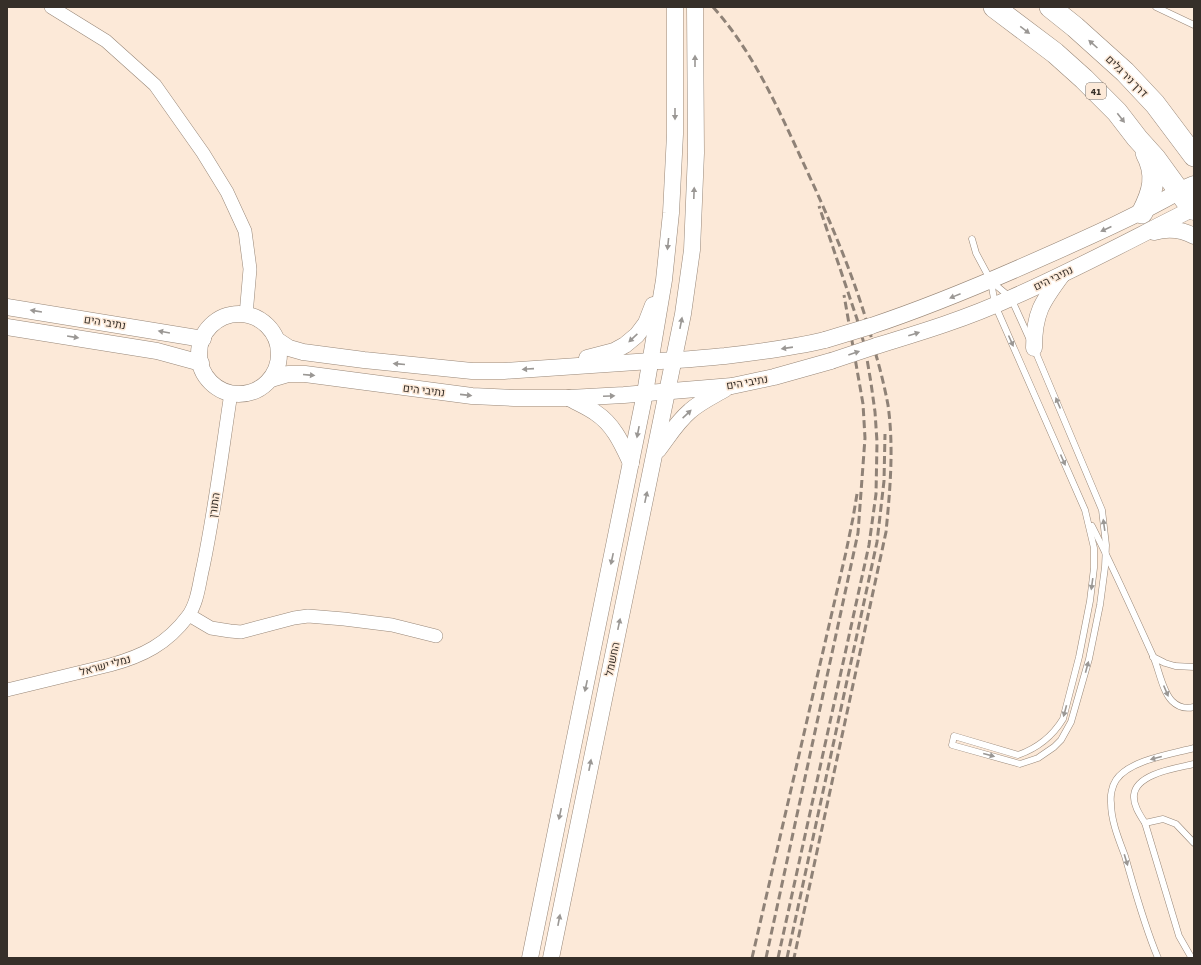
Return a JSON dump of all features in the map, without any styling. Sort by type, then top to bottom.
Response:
[{"type":"highway","name":"41","points":[[994,7],[1055,53],[1117,112],[1155,158],[1187,188],[1193,210]]},
{"type":"highway","name":"דרך ניר גלים","points":[[1050,7],[1075,27],[1125,72],[1155,104],[1194,156]]},
{"type":"highway","points":[[1155,104],[1185,126],[1194,130]]},
{"type":"highway","points":[[1137,138],[1152,167],[1153,186],[1142,213]]},
{"type":"street","points":[[51,7],[106,40],[155,85],[203,153],[227,192],[245,231],[250,269],[246,315]]},
{"type":"street","points":[[550,368],[614,351],[625,345],[637,335],[646,323],[664,280],[671,213],[675,134],[675,7]]},
{"type":"street","name":"החשמל","points":[[551,958],[683,314],[692,250],[696,153],[695,7]]},
{"type":"street","name":"נתיבי הים","points":[[277,340],[289,348],[303,352],[472,371],[504,371],[651,361],[674,361],[801,346],[871,326],[932,305],[991,281],[1142,213],[1187,188]]},
{"type":"street","name":"נתיבי הים","points":[[271,379],[288,374],[304,374],[472,396],[514,398],[569,398],[667,392],[732,386],[774,377],[831,361],[923,331],[995,305],[1193,210]]},
{"type":"street","points":[[1139,235],[1164,229],[1185,231],[1194,236]]},
{"type":"street","points":[[1034,348],[1035,323],[1040,309],[1062,274]]},
{"type":"street","name":"החשמל","points":[[530,958],[645,393],[664,280]]},
{"type":"street","name":"נתיבי הים","points":[[7,306],[203,339]]},
{"type":"street","points":[[235,314],[246,315],[265,323],[272,331],[277,340],[279,360],[271,379],[262,387],[253,392],[242,394],[231,393],[220,389],[211,382],[205,374],[201,363],[200,351],[203,339],[212,326],[225,317],[235,314]]},
{"type":"street","name":"נתיבי הים","points":[[7,327],[157,351],[201,363]]},
{"type":"street","points":[[654,455],[679,422],[691,410],[732,386]]},
{"type":"street","name":"התורן","points":[[189,615],[196,599],[210,534],[231,393]]},
{"type":"street","points":[[569,398],[596,412],[608,423],[619,437],[631,463]]},
{"type":"street","points":[[189,615],[211,628],[241,632],[294,618],[308,616],[392,625],[436,636]]},
{"type":"street","name":"נמלי ישראל","points":[[7,690],[110,665],[146,653],[159,645],[189,615]]},
{"type":"lane","points":[[1156,7],[1194,25]]},
{"type":"lane","points":[[972,239],[976,252],[991,281],[995,305],[1085,510],[1153,657],[1168,695],[1176,705],[1182,707],[1194,707]]},
{"type":"lane","points":[[991,281],[1011,298],[1034,348],[1102,510],[1106,554],[1100,605],[1089,659],[1071,722],[1061,740],[1042,755],[1020,764],[952,745],[954,736],[1018,755],[1032,749],[1046,740],[1063,719],[1079,657],[1090,602],[1094,568],[1094,548],[1085,510]]},
{"type":"lane","points":[[1153,657],[1175,666],[1194,667]]},
{"type":"lane","points":[[1158,958],[1149,938],[1115,825],[1111,804],[1112,788],[1116,779],[1135,765],[1194,748]]},
{"type":"lane","points":[[1194,764],[1161,771],[1139,784],[1134,795],[1137,809],[1145,823],[1179,936],[1191,957],[1194,958]]},
{"type":"lane","points":[[1145,823],[1163,819],[1176,824],[1194,843]]},
{"type":"railway","points":[[713,7],[740,42],[763,79],[792,138],[833,231],[853,280],[869,330],[880,368],[890,421],[891,469],[886,532],[794,958]]},
{"type":"railway","points":[[778,958],[869,545],[876,494],[877,442],[875,412],[865,347],[819,206]]},
{"type":"railway","points":[[766,958],[858,533],[865,438],[863,404],[844,295]]},
{"type":"railway","points":[[787,958],[877,542],[884,481],[885,434]]},
{"type":"railway","points":[[752,958],[846,552],[857,494]]}]
